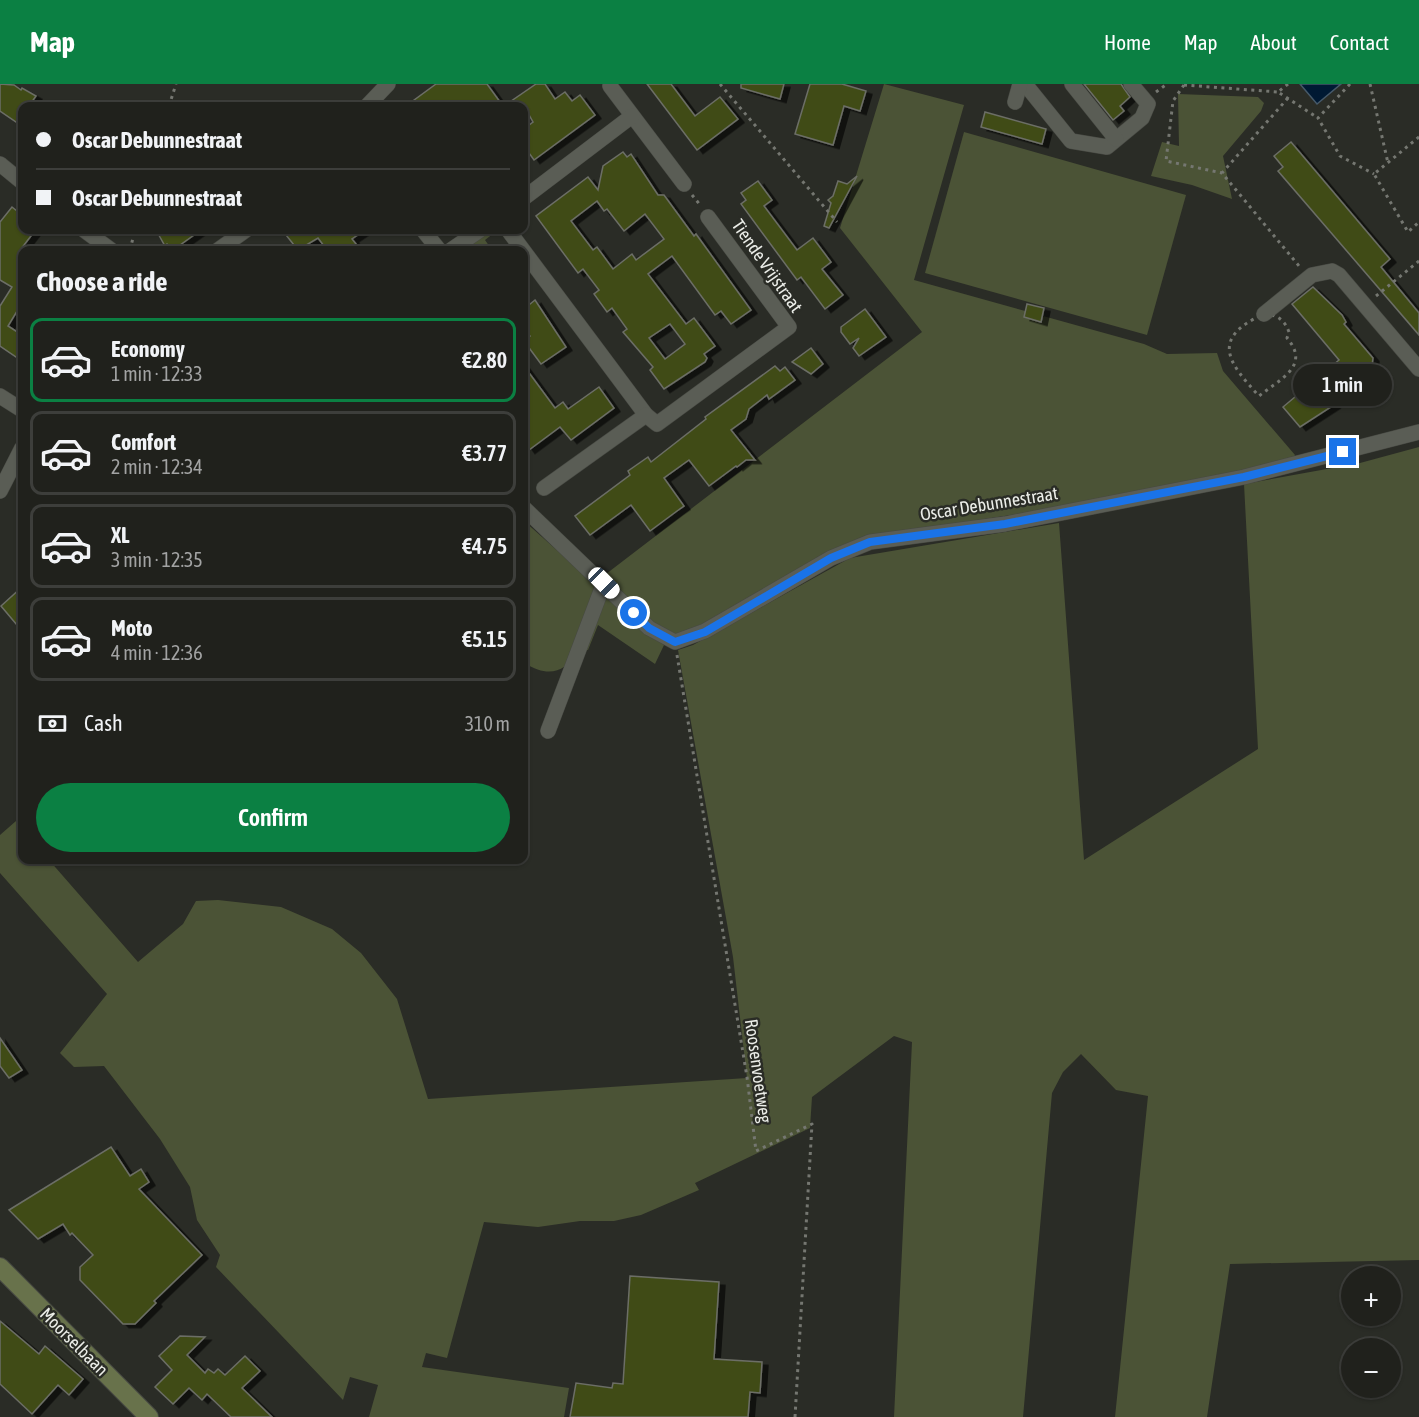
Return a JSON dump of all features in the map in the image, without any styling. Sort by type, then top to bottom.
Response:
[{"type":"main road","name":"Moorselbaan","points":[[0,1267],[149,1417]]},
{"type":"street","points":[[371,102],[388,84]]},
{"type":"street","points":[[1015,102],[1020,84]]},
{"type":"street","points":[[1025,84],[1071,141],[1107,147],[1142,118],[1148,104],[1131,84]]},
{"type":"street","points":[[1072,84],[1116,139]]},
{"type":"street","points":[[610,86],[684,184]]},
{"type":"street","points":[[528,195],[632,116]]},
{"type":"street","points":[[0,164],[18,179]]},
{"type":"street","name":"Tiende Vrijstraat","points":[[646,415],[657,424],[789,327],[708,217]]},
{"type":"street","points":[[89,234],[106,246]]},
{"type":"street","points":[[224,246],[240,234]]},
{"type":"street","points":[[426,234],[436,246]]},
{"type":"street","points":[[457,246],[474,234]]},
{"type":"street","points":[[529,269],[646,415],[544,488]]},
{"type":"street","points":[[1263,314],[1309,278],[1322,271],[1332,271],[1340,275],[1419,369]]},
{"type":"street","points":[[0,396],[18,407]]},
{"type":"street","name":"Oscar Debunnestraat","points":[[675,642],[705,632],[831,558],[870,542],[1005,524],[1244,477],[1419,432]]},
{"type":"street","points":[[0,491],[18,456]]},
{"type":"street","points":[[528,512],[649,628],[675,642]]},
{"type":"street","points":[[548,731],[604,583]]},
{"type":"path","points":[[170,102],[176,84]]},
{"type":"path","points":[[720,84],[837,222]]},
{"type":"path","points":[[1309,278],[1222,173],[1166,160],[1173,101],[1184,84],[1278,92],[1318,118],[1340,156],[1374,174],[1408,232],[1419,222]]},
{"type":"path","points":[[1266,84],[1266,91]]},
{"type":"path","points":[[1278,92],[1288,84]]},
{"type":"path","points":[[1318,118],[1350,84]]},
{"type":"path","points":[[1370,84],[1388,163]]},
{"type":"path","points":[[1222,173],[1288,98]]},
{"type":"path","points":[[1374,174],[1419,137]]},
{"type":"path","name":"Tiende Vrijstraat","points":[[684,184],[708,217]]},
{"type":"path","points":[[1365,305],[1419,261]]},
{"type":"path","points":[[1245,326],[1230,344],[1228,354],[1232,366],[1259,396],[1294,367],[1298,358],[1296,347],[1292,343]]},
{"type":"path","name":"Roosenvoetweg","points":[[675,642],[747,1077],[756,1151],[812,1124],[795,1417]]},
{"type":"green space","points":[[884,84],[964,105],[914,280],[1144,344],[1167,354],[1217,353],[1223,371],[1295,455],[1292,461],[1051,509],[866,537],[697,630],[680,634],[665,631],[647,618],[606,574],[922,332],[840,228]]},
{"type":"green space","points":[[1178,94],[1258,97],[1264,103],[1261,111],[1223,156],[1232,199],[1192,185],[1151,176],[1162,142],[1179,146]]},
{"type":"green space","points":[[964,132],[1186,195],[1147,335],[925,273]]},
{"type":"green space","points":[[484,234],[493,234],[485,240],[489,246],[468,246]]},
{"type":"green space","points":[[1419,447],[1419,1260],[1230,1264],[1207,1417],[1115,1417],[1148,1096],[1116,1090],[1081,1054],[1063,1072],[1052,1093],[1023,1417],[894,1417],[912,1042],[894,1036],[812,1097],[810,1128],[695,1183],[699,1190],[641,1215],[614,1221],[580,1221],[538,1227],[484,1222],[447,1358],[426,1353],[422,1367],[569,1388],[564,1417],[369,1417],[378,1385],[350,1377],[343,1400],[216,1267],[220,1255],[197,1220],[190,1187],[160,1139],[104,1066],[74,1067],[60,1053],[107,994],[0,873],[0,835],[16,821],[18,824],[18,864],[52,864],[138,962],[183,924],[196,901],[218,900],[281,907],[332,929],[361,953],[397,999],[428,1099],[747,1078],[733,957],[678,650],[693,645],[850,558],[1059,523],[1084,860],[1258,749],[1244,484],[1360,463]]},
{"type":"green space","points":[[528,525],[664,645],[655,664],[598,625],[588,650],[581,651],[568,664],[548,672],[528,665]]},
{"type":"water","points":[[1300,84],[1341,84],[1317,104]]},
{"type":"building","points":[[0,84],[14,85],[36,96],[32,102],[18,102],[18,123],[0,111]]},
{"type":"building","points":[[436,84],[487,84],[500,102],[411,102]]},
{"type":"building","points":[[536,84],[545,84],[555,99],[565,92],[572,101],[580,95],[595,115],[534,160],[528,152],[528,126],[533,122],[528,113],[528,102],[510,102]]},
{"type":"building","points":[[647,84],[671,84],[695,116],[720,97],[738,119],[697,150]]},
{"type":"building","points":[[741,84],[784,84],[780,99],[741,88]]},
{"type":"building","points":[[810,84],[842,84],[866,91],[860,111],[844,106],[833,145],[795,134]]},
{"type":"building","points":[[1084,84],[1121,84],[1130,97],[1120,106],[1124,111],[1113,120]]},
{"type":"building","points":[[985,112],[1046,129],[1042,144],[981,127]]},
{"type":"building","points":[[1291,142],[1390,259],[1381,267],[1419,313],[1419,335],[1278,171],[1283,167],[1274,156]]},
{"type":"building","points":[[623,152],[627,157],[631,154],[658,195],[664,195],[694,236],[696,234],[751,310],[731,324],[721,311],[715,315],[672,256],[648,274],[686,324],[694,318],[715,346],[704,354],[707,358],[705,362],[664,389],[650,370],[653,367],[623,332],[627,329],[612,308],[607,312],[594,294],[599,290],[583,269],[578,273],[536,216],[588,177],[598,190],[603,166]],"holes":[[[597,201],[604,211],[607,209],[624,231],[645,214],[664,239],[636,260],[632,254],[613,269],[597,247],[593,250],[571,221]],[[670,324],[685,344],[665,359],[649,338]]]},
{"type":"building","points":[[857,176],[829,228],[824,226],[831,203],[828,200],[833,196],[838,181],[847,184]]},
{"type":"building","points":[[758,181],[772,200],[764,206],[797,250],[813,238],[831,262],[822,269],[843,295],[825,309],[801,277],[797,280],[741,204],[746,200],[741,193]]},
{"type":"building","points":[[12,207],[18,212],[18,234],[32,234],[23,246],[18,246],[18,310],[8,326],[18,332],[18,358],[0,346],[0,306],[12,287],[0,280],[0,222]]},
{"type":"building","points":[[158,234],[195,234],[179,246],[167,244],[165,246]]},
{"type":"building","points":[[285,234],[359,234],[352,239],[356,244],[354,246],[324,246],[318,238],[305,246],[295,246]]},
{"type":"building","points":[[1313,287],[1342,315],[1346,322],[1344,324],[1373,358],[1372,366],[1347,388],[1334,405],[1300,427],[1283,407],[1339,360],[1292,304]]},
{"type":"building","points":[[535,300],[566,347],[541,364],[528,346],[530,336],[528,306]]},
{"type":"building","points":[[1027,304],[1044,308],[1041,322],[1024,317]]},
{"type":"building","points":[[865,309],[886,337],[859,356],[853,348],[859,338],[850,344],[841,332],[841,327]]},
{"type":"building","points":[[811,348],[823,364],[811,374],[792,362]]},
{"type":"building","points":[[775,366],[780,371],[785,367],[795,380],[769,399],[767,395],[749,409],[746,419],[731,430],[755,460],[746,460],[709,486],[689,460],[664,478],[684,506],[650,531],[631,505],[590,535],[575,516],[630,475],[628,471],[648,457],[651,462],[706,419],[705,417]]},
{"type":"building","points":[[528,371],[555,408],[563,402],[568,409],[599,387],[614,408],[571,440],[560,427],[529,450]]},
{"type":"building","points":[[18,591],[18,626],[1,606]]},
{"type":"building","points":[[0,1038],[22,1070],[9,1078],[0,1066]]},
{"type":"building","points":[[111,1147],[130,1176],[141,1169],[149,1182],[139,1189],[202,1255],[154,1301],[156,1303],[135,1324],[123,1324],[80,1280],[80,1267],[93,1255],[72,1233],[70,1235],[63,1224],[38,1239],[9,1210]]},
{"type":"building","points":[[630,1276],[719,1282],[714,1359],[762,1362],[760,1393],[750,1392],[748,1417],[570,1417],[576,1383],[612,1388],[613,1383],[623,1384]]},
{"type":"building","points":[[0,1321],[39,1354],[45,1346],[83,1379],[69,1395],[58,1385],[32,1414],[0,1384]]},
{"type":"building","points":[[180,1336],[205,1337],[187,1355],[205,1373],[208,1369],[214,1373],[218,1369],[225,1375],[245,1356],[260,1371],[242,1388],[272,1417],[231,1417],[207,1394],[202,1400],[189,1388],[173,1404],[155,1387],[172,1370],[159,1356]]},
{"type":"route","points":[[634,613],[649,628],[675,642],[705,632],[831,558],[870,542],[1005,524],[1244,477],[1343,452]]}]
